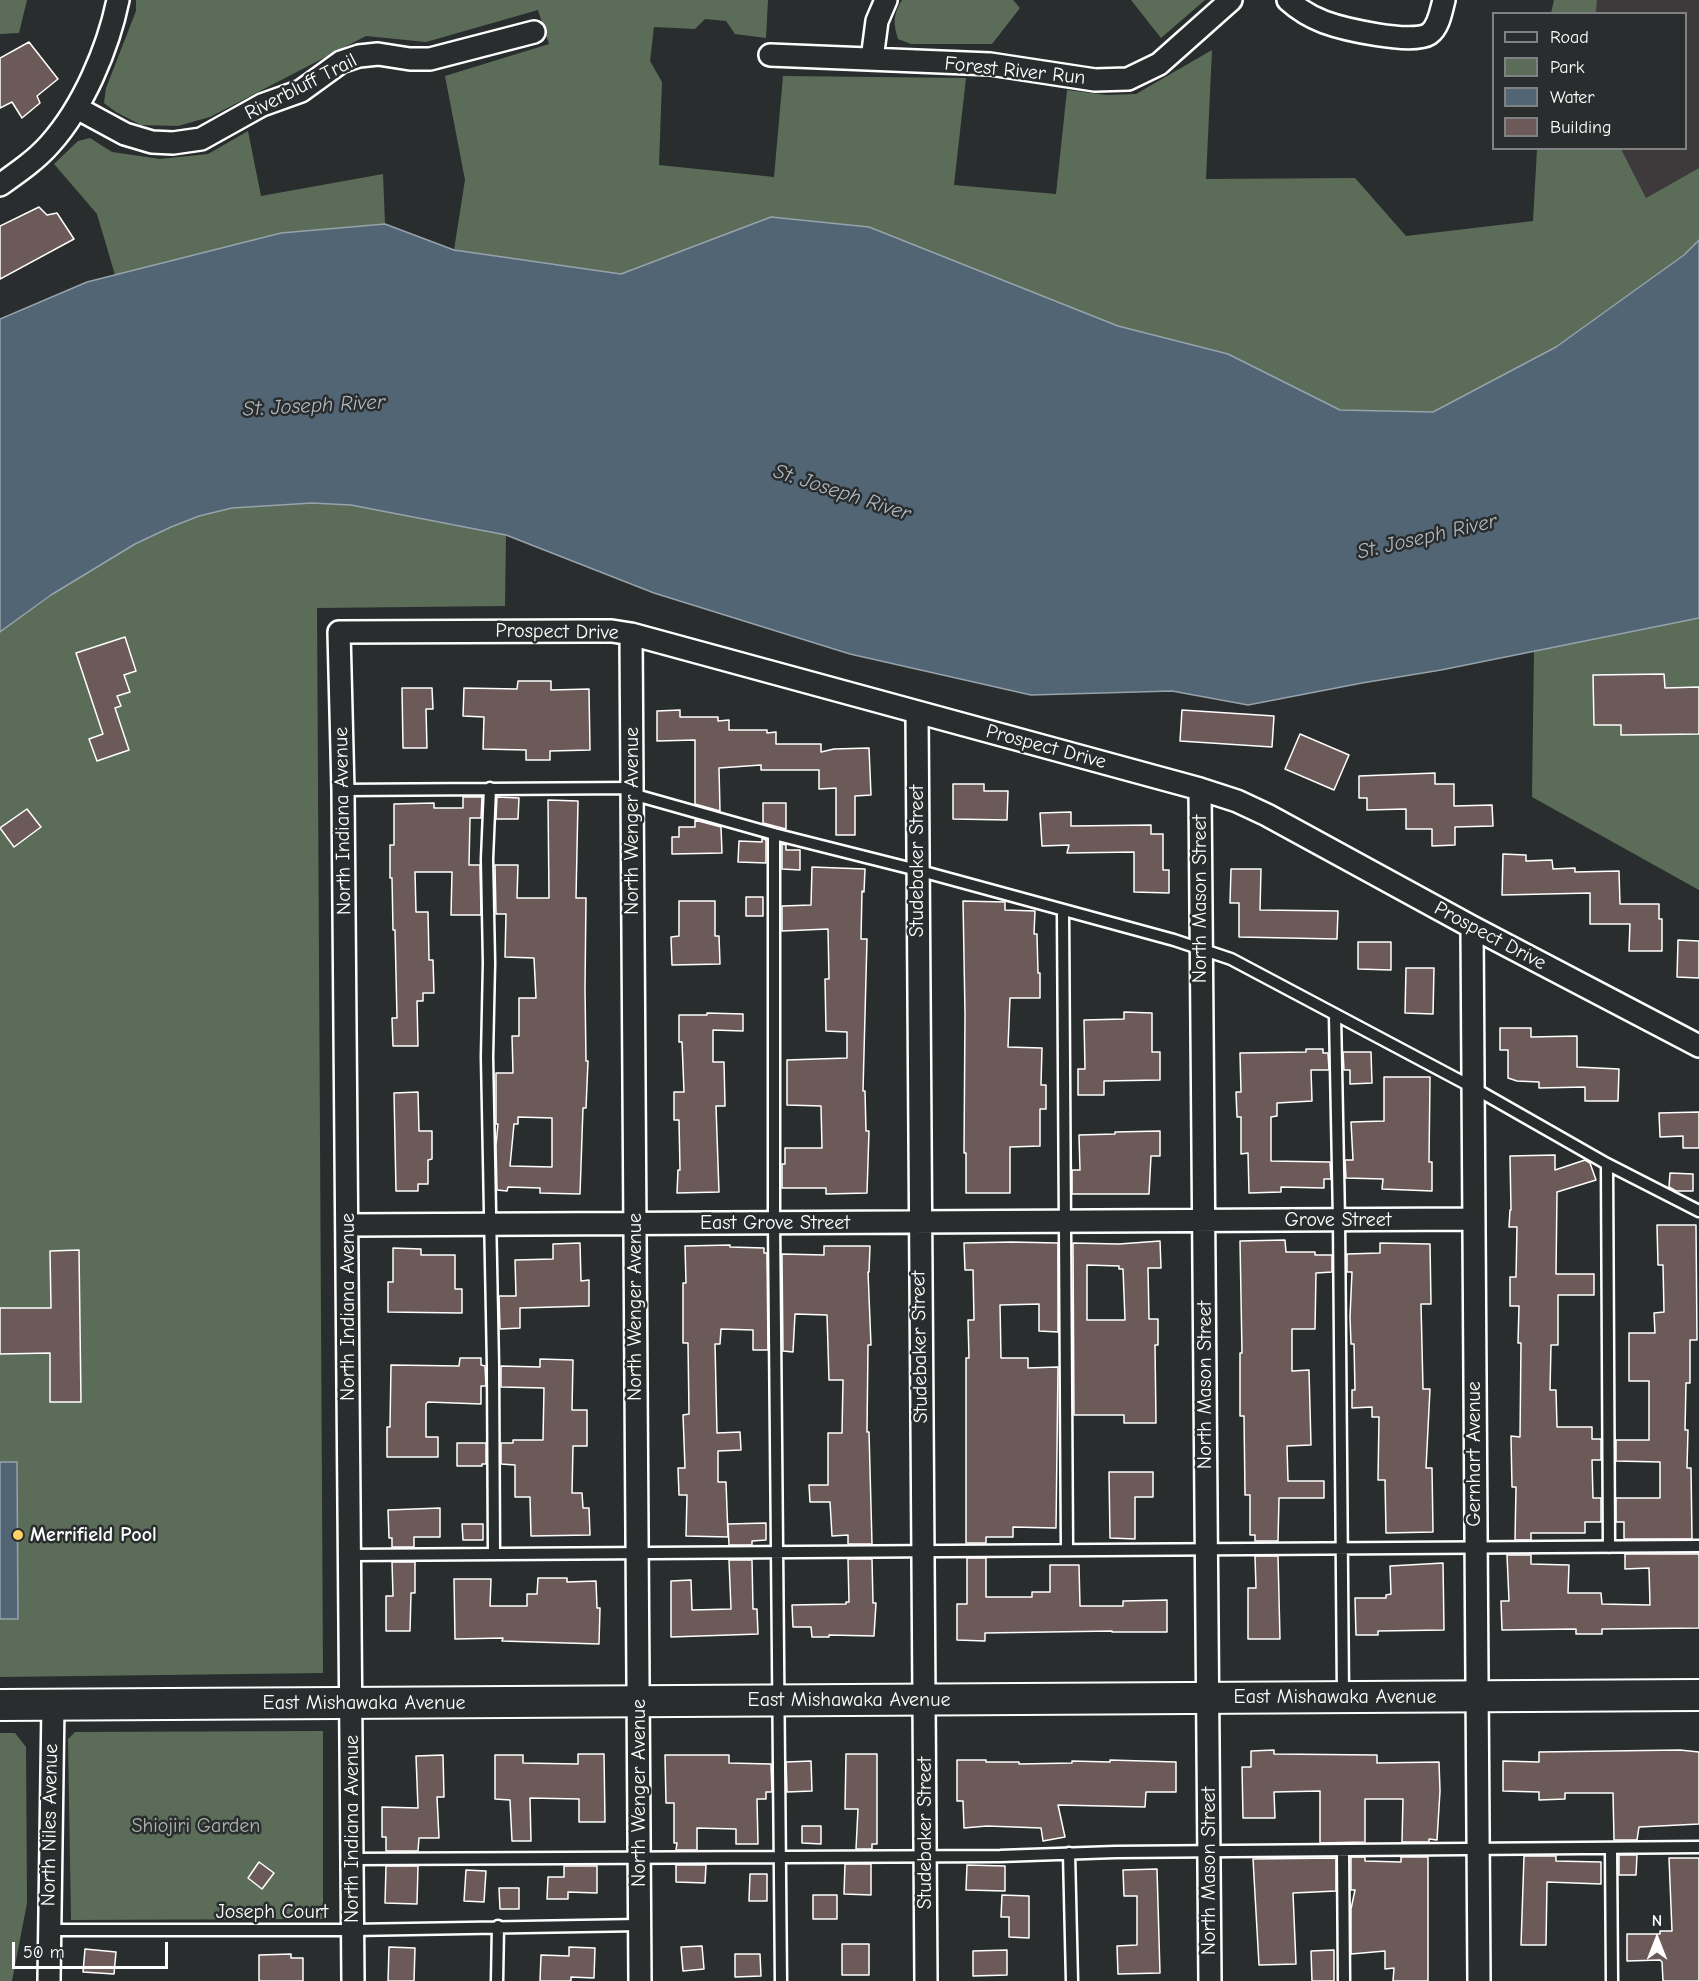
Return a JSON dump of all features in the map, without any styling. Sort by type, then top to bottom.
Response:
[{"type":"street","points":[[0,185],[48,147],[68,123],[101,54],[118,0]]},
{"type":"street","points":[[872,59],[877,21],[886,0]]},
{"type":"street","name":"Forest River Run","points":[[770,55],[990,64],[1095,80],[1128,79],[1159,64],[1231,0]]},
{"type":"street","points":[[1288,0],[1298,9],[1324,22],[1396,39],[1414,39],[1429,34],[1437,24],[1444,0]]},
{"type":"street","name":"Riverbluff Trail","points":[[77,108],[125,134],[152,142],[173,143],[201,139],[262,105],[301,91],[341,62],[359,56],[378,54],[410,59],[430,59],[534,32]]},
{"type":"street","name":"Prospect Drive","points":[[339,632],[588,630],[631,634],[1200,789],[1267,814],[1472,927],[1699,1046]]},
{"type":"street","name":"North Indiana Avenue","points":[[339,632],[343,790],[353,1981]]},
{"type":"street","name":"North Wenger Avenue","points":[[631,634],[640,1981]]},
{"type":"street","name":"Studebaker Street","points":[[916,713],[926,1981]]},
{"type":"street","name":"North Mason Street","points":[[1200,789],[1210,1981]]},
{"type":"street","name":"Gernhart Avenue","points":[[1472,927],[1472,1219],[1479,1981]]},
{"type":"street","name":"Grove Street","points":[[1203,1221],[1472,1219]]},
{"type":"street","name":"East Grove Street","points":[[347,1225],[1203,1221]]},
{"type":"street","name":"East Mishawaka Avenue","points":[[0,1705],[1699,1695]]},
{"type":"street","name":"North Niles Avenue","points":[[49,1981],[52,1704]]},
{"type":"lane","points":[[343,790],[490,788],[632,791],[774,834],[917,870],[1200,948],[1231,959],[1472,1087],[1607,1164],[1699,1211]]},
{"type":"lane","points":[[490,788],[487,859],[489,963],[487,1057],[494,1554]]},
{"type":"lane","points":[[774,834],[774,1223],[781,1981]]},
{"type":"lane","points":[[1063,910],[1067,1551]]},
{"type":"lane","points":[[1335,1015],[1343,1697]]},
{"type":"lane","points":[[1607,1164],[1609,1547]]},
{"type":"lane","points":[[350,1555],[1699,1546]]},
{"type":"lane","points":[[352,1859],[925,1856],[1699,1847]]},
{"type":"lane","points":[[1611,1848],[1612,1981]]},
{"type":"lane","points":[[1343,1851],[1344,1981]]},
{"type":"lane","points":[[1069,1853],[1072,1981]]},
{"type":"lane","name":"Joseph Court","points":[[48,1930],[353,1930],[639,1925]]},
{"type":"lane","points":[[496,1981],[498,1926]]},
{"type":"shaded area","points":[[1597,0],[1699,0],[1699,168],[1646,198],[1622,150],[1687,150],[1687,12],[1596,12]]},
{"type":"green space","points":[[0,0],[27,0],[19,33],[0,34]]},
{"type":"green space","points":[[136,0],[768,0],[766,38],[735,34],[726,21],[705,19],[695,29],[654,27],[650,61],[662,82],[659,165],[774,177],[783,76],[966,78],[954,185],[1056,194],[1067,90],[1107,95],[1136,94],[1212,50],[1206,179],[1355,178],[1406,236],[1533,221],[1537,150],[1622,150],[1646,198],[1699,168],[1699,240],[1684,255],[1556,347],[1432,412],[1340,410],[1228,354],[1118,326],[771,217],[621,275],[454,250],[465,180],[445,76],[549,44],[538,10],[426,42],[366,36],[210,117],[178,126],[141,125],[104,103],[106,88],[136,11]]},
{"type":"green space","points":[[902,0],[1013,0],[1020,8],[992,44],[911,44],[898,39],[895,28],[895,15]]},
{"type":"green space","points":[[1131,0],[1205,0],[1161,38]]},
{"type":"green space","points":[[1554,0],[1597,0],[1596,12],[1551,12]]},
{"type":"green space","points":[[248,131],[261,196],[383,174],[385,224],[281,233],[115,275],[97,214],[54,164],[78,141],[90,138],[112,152],[160,159],[208,154]]},
{"type":"green space","points":[[312,503],[351,505],[506,535],[505,606],[317,608],[323,1673],[0,1677],[0,632],[109,558],[168,528],[198,516],[239,506]]},
{"type":"green space","points":[[1699,618],[1699,890],[1532,797],[1534,651]]},
{"type":"green space","name":"Shiojiri Garden","points":[[323,1731],[323,1919],[71,1920],[68,1739],[75,1732]]},
{"type":"green space","points":[[0,1733],[15,1733],[26,1747],[27,1903],[12,1981],[0,1981]]},
{"type":"water","name":"St. Joseph River","points":[[771,217],[869,227],[1118,326],[1228,354],[1340,410],[1433,412],[1556,347],[1684,255],[1699,240],[1699,618],[1441,670],[1248,705],[1172,691],[1031,695],[850,654],[654,593],[506,535],[351,505],[312,503],[232,508],[199,516],[171,527],[135,544],[51,595],[0,632],[0,319],[87,282],[281,233],[385,224],[454,250],[621,274]]},
{"type":"water","points":[[0,1462],[17,1462],[18,1619],[0,1619]]},
{"type":"building","points":[[29,42],[58,79],[37,96],[40,103],[22,118],[12,102],[0,108],[0,58]]},
{"type":"building","points":[[39,207],[47,215],[57,213],[74,239],[0,279],[0,226]]},
{"type":"building","points":[[125,637],[136,671],[124,675],[130,692],[117,696],[121,706],[115,708],[129,750],[97,761],[89,739],[103,734],[76,653]]},
{"type":"building","points":[[1664,674],[1665,688],[1699,687],[1699,734],[1621,735],[1621,725],[1594,725],[1593,675]]},
{"type":"building","points":[[518,681],[551,681],[551,690],[589,689],[590,750],[550,751],[550,760],[526,760],[526,750],[483,749],[484,717],[463,716],[464,688],[517,689]]},
{"type":"building","points":[[402,688],[432,688],[433,709],[426,709],[427,748],[403,748]]},
{"type":"building","points":[[680,710],[680,717],[718,717],[718,721],[729,720],[729,730],[776,732],[776,744],[821,744],[821,752],[834,749],[869,748],[871,795],[855,796],[855,835],[836,835],[836,788],[819,789],[819,770],[761,770],[761,765],[719,768],[720,811],[695,804],[695,740],[657,741],[657,711]]},
{"type":"building","points":[[1182,710],[1274,716],[1272,747],[1180,741]]},
{"type":"building","points":[[1300,734],[1349,755],[1334,790],[1285,769]]},
{"type":"building","points":[[1435,773],[1435,784],[1454,784],[1454,806],[1492,805],[1493,826],[1455,827],[1455,845],[1432,846],[1432,829],[1406,829],[1406,809],[1367,810],[1367,798],[1359,798],[1359,776]]},
{"type":"building","points":[[953,784],[984,784],[984,791],[1008,791],[1007,820],[953,819]]},
{"type":"building","points":[[463,797],[482,797],[481,818],[470,818],[469,865],[480,865],[481,915],[451,915],[452,872],[415,872],[416,912],[428,912],[429,960],[433,960],[434,993],[423,993],[423,1001],[417,1001],[418,1046],[393,1046],[392,1018],[397,1018],[395,930],[393,930],[392,878],[390,878],[390,845],[394,845],[394,804],[434,803],[434,808],[463,808]]},
{"type":"building","points":[[497,797],[519,798],[518,819],[496,819]]},
{"type":"building","points":[[548,800],[578,801],[576,898],[586,898],[585,988],[586,1061],[588,1061],[586,1108],[583,1108],[580,1194],[540,1193],[540,1188],[508,1187],[507,1191],[497,1190],[496,1073],[513,1073],[512,1036],[519,1036],[519,998],[536,998],[534,958],[505,957],[506,914],[496,914],[495,865],[518,865],[517,898],[549,898]],"holes":[[[518,1117],[552,1118],[552,1167],[510,1166],[514,1124],[518,1124]]]},
{"type":"building","points":[[763,803],[786,803],[786,829],[763,823]]},
{"type":"building","points":[[27,809],[41,827],[14,847],[0,828]]},
{"type":"building","points":[[1071,812],[1071,826],[1151,825],[1151,834],[1163,834],[1163,870],[1169,870],[1169,893],[1134,892],[1134,852],[1067,853],[1069,845],[1042,846],[1040,813]]},
{"type":"building","points":[[695,820],[721,827],[722,853],[672,854],[672,837],[679,837],[679,827],[695,827]]},
{"type":"building","points":[[762,838],[766,840],[766,863],[738,862],[739,841],[762,842]]},
{"type":"building","points":[[782,844],[786,845],[786,850],[800,850],[800,870],[782,869]]},
{"type":"building","points":[[1503,854],[1526,855],[1526,861],[1552,860],[1553,869],[1575,868],[1575,872],[1619,871],[1620,904],[1659,904],[1659,919],[1662,919],[1662,951],[1629,951],[1630,924],[1590,924],[1590,893],[1502,895]]},
{"type":"building","points":[[812,867],[865,869],[861,939],[867,939],[863,1091],[865,1091],[866,1131],[869,1131],[867,1193],[826,1194],[826,1188],[782,1188],[785,1148],[822,1148],[821,1106],[787,1105],[787,1060],[847,1058],[847,1032],[826,1031],[825,979],[829,979],[828,929],[782,931],[782,906],[811,905]]},
{"type":"building","points":[[1231,869],[1261,869],[1260,910],[1338,911],[1337,939],[1239,937],[1239,903],[1230,903]]},
{"type":"building","points":[[746,897],[763,897],[763,916],[746,916]]},
{"type":"building","points":[[679,901],[715,901],[715,936],[719,936],[720,964],[672,965],[671,937],[679,936]]},
{"type":"building","points":[[963,901],[1005,902],[1005,910],[1035,911],[1034,934],[1037,934],[1040,998],[1010,998],[1008,1047],[1042,1048],[1041,1085],[1046,1085],[1046,1109],[1040,1109],[1040,1146],[1010,1147],[1010,1193],[966,1193]]},
{"type":"building","points":[[1678,940],[1699,941],[1699,978],[1677,977]]},
{"type":"building","points":[[1358,942],[1391,942],[1391,970],[1358,969]]},
{"type":"building","points":[[1406,968],[1434,968],[1433,1014],[1405,1013]]},
{"type":"building","points":[[1124,1012],[1152,1013],[1152,1052],[1160,1052],[1160,1080],[1104,1081],[1104,1095],[1078,1095],[1078,1069],[1085,1069],[1084,1020],[1124,1019]]},
{"type":"building","points":[[707,1013],[743,1014],[743,1031],[713,1030],[713,1062],[724,1062],[725,1106],[716,1106],[719,1192],[677,1193],[678,1170],[680,1170],[679,1120],[674,1120],[674,1092],[684,1092],[679,1015],[707,1015]]},
{"type":"building","points":[[1500,1028],[1531,1028],[1531,1037],[1577,1036],[1577,1067],[1619,1069],[1618,1101],[1585,1101],[1585,1087],[1539,1088],[1539,1082],[1517,1081],[1508,1078],[1508,1050],[1500,1050]]},
{"type":"building","points":[[1306,1049],[1323,1049],[1323,1053],[1328,1053],[1329,1070],[1311,1070],[1312,1101],[1277,1103],[1277,1116],[1271,1117],[1271,1161],[1330,1162],[1331,1179],[1324,1179],[1324,1188],[1281,1187],[1281,1192],[1249,1193],[1248,1153],[1241,1154],[1241,1117],[1237,1117],[1236,1092],[1241,1092],[1240,1053],[1306,1052]]},
{"type":"building","points":[[1343,1052],[1371,1052],[1372,1083],[1350,1084],[1350,1070],[1344,1070]]},
{"type":"building","points":[[1384,1077],[1430,1077],[1429,1162],[1432,1162],[1432,1191],[1382,1189],[1383,1179],[1346,1178],[1345,1160],[1353,1160],[1351,1122],[1384,1121]]},
{"type":"building","points":[[418,1092],[419,1131],[432,1131],[432,1159],[428,1160],[428,1184],[418,1184],[418,1191],[396,1191],[394,1093]]},
{"type":"building","points":[[1699,1112],[1699,1148],[1683,1148],[1683,1136],[1660,1137],[1659,1113]]},
{"type":"building","points":[[1160,1131],[1160,1156],[1151,1156],[1149,1194],[1072,1194],[1072,1170],[1080,1170],[1079,1135]]},
{"type":"building","points":[[1555,1155],[1555,1170],[1585,1160],[1590,1163],[1596,1180],[1557,1192],[1556,1274],[1594,1274],[1594,1295],[1558,1295],[1558,1345],[1551,1345],[1550,1390],[1556,1390],[1557,1427],[1592,1427],[1592,1439],[1601,1439],[1601,1460],[1592,1460],[1593,1498],[1601,1498],[1601,1522],[1585,1522],[1585,1533],[1531,1533],[1531,1540],[1515,1540],[1516,1487],[1512,1487],[1511,1436],[1520,1437],[1521,1343],[1518,1343],[1519,1306],[1510,1306],[1510,1277],[1516,1277],[1517,1227],[1509,1227],[1510,1156]]},
{"type":"building","points":[[1670,1173],[1693,1174],[1693,1191],[1676,1191],[1669,1187]]},
{"type":"building","points":[[1657,1225],[1696,1225],[1697,1340],[1690,1340],[1690,1383],[1686,1383],[1685,1430],[1688,1430],[1687,1468],[1691,1468],[1692,1539],[1624,1539],[1624,1522],[1616,1522],[1616,1498],[1660,1498],[1660,1462],[1616,1461],[1616,1440],[1649,1440],[1649,1381],[1629,1381],[1629,1333],[1655,1333],[1654,1313],[1664,1312],[1663,1265],[1658,1265]]},
{"type":"building","points":[[1285,1240],[1286,1252],[1315,1252],[1315,1255],[1332,1255],[1332,1272],[1316,1273],[1315,1329],[1292,1329],[1292,1371],[1309,1370],[1311,1445],[1287,1446],[1288,1481],[1324,1481],[1324,1498],[1279,1498],[1278,1541],[1255,1541],[1255,1535],[1250,1535],[1250,1495],[1245,1495],[1244,1416],[1240,1416],[1240,1353],[1242,1353],[1240,1241]]},
{"type":"building","points":[[1160,1241],[1161,1268],[1148,1268],[1149,1319],[1158,1319],[1158,1345],[1155,1345],[1156,1423],[1124,1423],[1124,1415],[1074,1415],[1073,1243],[1119,1244]],"holes":[[[1087,1265],[1119,1266],[1119,1269],[1123,1269],[1125,1320],[1087,1320]]]},
{"type":"building","points":[[580,1243],[581,1281],[589,1280],[589,1306],[520,1308],[520,1328],[500,1329],[499,1296],[516,1296],[515,1260],[553,1259],[553,1244]]},
{"type":"building","points":[[964,1243],[1058,1243],[1058,1332],[1039,1331],[1039,1304],[1000,1305],[1001,1358],[1028,1358],[1028,1368],[1058,1367],[1056,1528],[1013,1527],[1013,1537],[986,1537],[986,1543],[966,1543],[966,1358],[969,1358],[968,1320],[974,1320],[973,1270],[965,1270]]},
{"type":"building","points":[[1380,1243],[1430,1244],[1431,1304],[1421,1304],[1423,1389],[1430,1389],[1426,1468],[1432,1468],[1433,1532],[1386,1533],[1385,1480],[1378,1480],[1379,1417],[1372,1417],[1372,1407],[1352,1408],[1352,1390],[1355,1390],[1354,1344],[1351,1344],[1350,1317],[1352,1272],[1347,1272],[1347,1254],[1380,1253]]},
{"type":"building","points":[[730,1245],[730,1247],[764,1248],[764,1253],[767,1253],[768,1350],[753,1350],[753,1330],[721,1329],[720,1344],[715,1344],[717,1433],[740,1432],[741,1450],[718,1451],[718,1482],[726,1482],[728,1537],[686,1536],[687,1495],[679,1495],[678,1468],[685,1468],[683,1415],[689,1414],[688,1343],[683,1343],[685,1246]]},
{"type":"building","points":[[824,1246],[870,1246],[868,1272],[871,1345],[868,1345],[867,1432],[869,1432],[872,1544],[848,1544],[848,1535],[832,1536],[830,1502],[810,1502],[809,1485],[828,1485],[828,1433],[842,1433],[843,1380],[829,1380],[827,1315],[795,1314],[793,1352],[783,1351],[782,1254],[824,1255]]},
{"type":"building","points":[[393,1248],[421,1249],[421,1255],[455,1255],[455,1289],[462,1289],[462,1313],[388,1312],[388,1282],[393,1282]]},
{"type":"building","points":[[79,1250],[81,1402],[50,1402],[50,1353],[0,1354],[0,1308],[51,1308],[50,1251]]},
{"type":"building","points":[[460,1358],[481,1358],[481,1365],[485,1366],[486,1386],[481,1386],[481,1404],[428,1402],[426,1404],[426,1437],[438,1437],[438,1457],[387,1457],[391,1365],[459,1366]]},
{"type":"building","points":[[540,1359],[573,1360],[572,1410],[587,1410],[587,1446],[573,1446],[572,1493],[582,1493],[583,1508],[589,1508],[590,1535],[531,1536],[530,1497],[515,1497],[515,1465],[501,1464],[501,1443],[513,1443],[513,1440],[543,1440],[544,1388],[501,1387],[501,1366],[540,1367]]},
{"type":"building","points":[[457,1443],[486,1443],[486,1464],[457,1466]]},
{"type":"building","points":[[1109,1472],[1153,1472],[1153,1497],[1135,1497],[1135,1539],[1110,1538]]},
{"type":"building","points":[[440,1508],[440,1537],[414,1537],[414,1547],[392,1547],[392,1538],[389,1538],[388,1510]]},
{"type":"building","points":[[766,1523],[766,1540],[752,1541],[752,1545],[729,1545],[728,1524]]},
{"type":"building","points":[[462,1524],[483,1524],[483,1540],[463,1540]]},
{"type":"building","points":[[1625,1554],[1699,1554],[1699,1628],[1602,1629],[1602,1634],[1576,1634],[1576,1629],[1502,1630],[1501,1601],[1509,1601],[1507,1555],[1531,1555],[1531,1564],[1569,1565],[1568,1593],[1601,1593],[1602,1604],[1650,1605],[1649,1568],[1625,1569]]},
{"type":"building","points":[[1255,1556],[1278,1556],[1280,1639],[1248,1639],[1248,1588],[1256,1588]]},
{"type":"building","points":[[967,1558],[986,1558],[986,1597],[1032,1597],[1032,1592],[1050,1592],[1050,1565],[1079,1565],[1080,1606],[1123,1606],[1123,1601],[1167,1600],[1167,1632],[985,1633],[985,1641],[957,1640],[957,1604],[967,1604]]},
{"type":"building","points":[[848,1559],[872,1559],[873,1603],[876,1603],[874,1636],[812,1637],[811,1627],[793,1627],[792,1605],[846,1604],[849,1602]]},
{"type":"building","points":[[729,1560],[752,1560],[753,1609],[757,1609],[758,1634],[671,1637],[671,1581],[691,1580],[692,1610],[731,1609]]},
{"type":"building","points":[[392,1562],[415,1562],[415,1593],[411,1593],[410,1631],[386,1631],[386,1596],[393,1596]]},
{"type":"building","points":[[1443,1563],[1444,1630],[1378,1631],[1378,1635],[1356,1635],[1355,1598],[1386,1598],[1386,1595],[1391,1594],[1390,1566]]},
{"type":"building","points":[[538,1578],[567,1578],[567,1582],[596,1581],[597,1608],[600,1608],[599,1644],[502,1641],[503,1638],[455,1639],[454,1579],[491,1579],[490,1606],[527,1606],[527,1594],[537,1594]]},
{"type":"building","points":[[1274,1750],[1274,1754],[1377,1755],[1377,1763],[1439,1762],[1437,1840],[1402,1842],[1403,1799],[1365,1799],[1365,1842],[1320,1843],[1320,1791],[1274,1792],[1275,1818],[1243,1818],[1242,1767],[1251,1767],[1251,1751]]},
{"type":"building","points":[[1680,1750],[1699,1752],[1699,1824],[1639,1827],[1637,1840],[1614,1840],[1613,1793],[1565,1793],[1565,1799],[1539,1800],[1539,1792],[1503,1791],[1503,1761],[1539,1762],[1539,1752]]},
{"type":"building","points":[[578,1754],[604,1754],[605,1822],[579,1822],[579,1799],[530,1798],[531,1841],[512,1841],[510,1800],[495,1799],[495,1755],[523,1755],[523,1763],[578,1764]]},
{"type":"building","points":[[846,1754],[877,1754],[877,1844],[872,1844],[872,1849],[856,1849],[858,1809],[845,1809]]},
{"type":"building","points":[[443,1755],[444,1797],[437,1797],[439,1838],[419,1838],[418,1851],[386,1851],[386,1837],[382,1837],[382,1807],[418,1808],[416,1756]]},
{"type":"building","points":[[665,1755],[729,1755],[729,1763],[771,1764],[772,1792],[766,1792],[766,1799],[757,1799],[758,1844],[736,1844],[736,1829],[697,1828],[697,1850],[676,1850],[674,1803],[666,1803]]},
{"type":"building","points":[[957,1760],[1019,1762],[1019,1764],[1072,1763],[1072,1761],[1110,1762],[1110,1760],[1176,1762],[1176,1792],[1146,1792],[1145,1807],[1058,1805],[1065,1837],[1043,1841],[1041,1828],[987,1826],[964,1828],[963,1801],[957,1801]]},
{"type":"building","points":[[811,1761],[812,1791],[787,1792],[786,1762]]},
{"type":"building","points":[[802,1826],[821,1826],[821,1844],[802,1843]]},
{"type":"building","points":[[1619,1855],[1637,1855],[1636,1875],[1619,1875]]},
{"type":"building","points":[[1524,1856],[1556,1856],[1556,1861],[1601,1862],[1601,1884],[1547,1882],[1546,1945],[1521,1945]]},
{"type":"building","points":[[1351,1857],[1365,1857],[1365,1861],[1401,1862],[1401,1857],[1428,1857],[1428,1981],[1393,1981],[1394,1968],[1385,1969],[1385,1951],[1351,1954],[1351,1909],[1355,1890],[1351,1890]]},
{"type":"building","points":[[1336,1858],[1336,1891],[1293,1893],[1296,1964],[1259,1965],[1253,1859]]},
{"type":"building","points":[[1669,1858],[1699,1858],[1699,1981],[1663,1981],[1660,1960],[1627,1961],[1627,1934],[1660,1934],[1660,1931],[1672,1931]]},
{"type":"building","points":[[259,1862],[274,1873],[262,1889],[248,1878]]},
{"type":"building","points":[[845,1864],[871,1864],[871,1895],[844,1894]]},
{"type":"building","points":[[676,1865],[706,1865],[705,1883],[676,1882]]},
{"type":"building","points":[[967,1865],[1005,1866],[1005,1891],[966,1890]]},
{"type":"building","points":[[386,1866],[418,1866],[417,1904],[385,1903]]},
{"type":"building","points":[[564,1866],[597,1866],[597,1893],[568,1892],[568,1899],[547,1899],[548,1877],[564,1877]]},
{"type":"building","points":[[1157,1869],[1160,1973],[1118,1974],[1117,1946],[1137,1945],[1137,1896],[1124,1896],[1123,1870]]},
{"type":"building","points":[[466,1870],[486,1871],[484,1902],[464,1901]]},
{"type":"building","points":[[750,1874],[767,1874],[767,1901],[749,1901]]},
{"type":"building","points":[[499,1888],[519,1888],[519,1909],[500,1909]]},
{"type":"building","points":[[813,1895],[837,1895],[837,1919],[813,1919]]},
{"type":"building","points":[[1002,1895],[1029,1896],[1029,1938],[1009,1937],[1009,1917],[1001,1917]]},
{"type":"building","points":[[842,1944],[869,1944],[869,1975],[842,1975]]},
{"type":"building","points":[[702,1946],[704,1969],[683,1971],[681,1947]]},
{"type":"building","points":[[389,1947],[415,1948],[414,1981],[388,1981]]},
{"type":"building","points":[[569,1947],[595,1948],[594,1978],[571,1977],[571,1981],[540,1981],[541,1955],[569,1956]]},
{"type":"building","points":[[85,1949],[116,1952],[114,1974],[83,1972]]},
{"type":"building","points":[[1007,1950],[1007,1975],[973,1976],[973,1951]]},
{"type":"building","points":[[1334,1950],[1334,1981],[1312,1981],[1311,1951]]},
{"type":"building","points":[[291,1954],[291,1958],[303,1958],[303,1981],[259,1981],[259,1955]]},
{"type":"building","points":[[735,1954],[760,1954],[761,1976],[735,1977]]},
{"type":"place","name":"Merrifield Pool","points":[[18,1535]]}]
